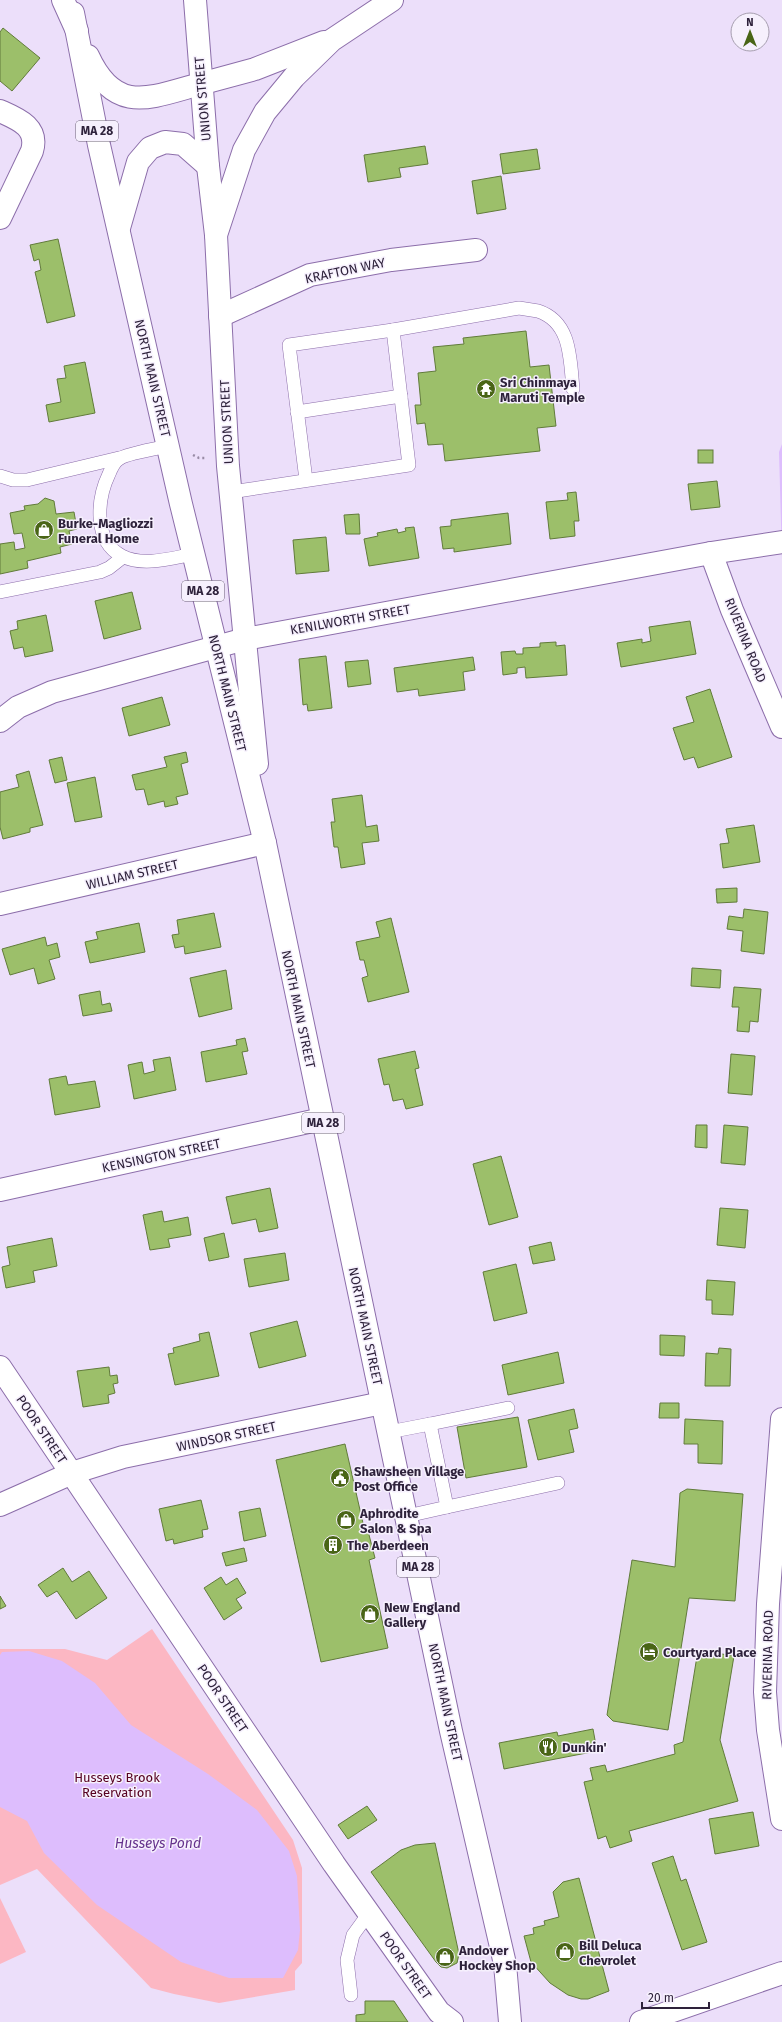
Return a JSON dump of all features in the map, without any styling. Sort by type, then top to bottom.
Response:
[{"type":"main road","points":[[63,0],[96,73],[108,87],[119,94],[134,98],[200,84],[255,69],[332,40]]},
{"type":"main road","name":"NORTH MAIN STREET","points":[[70,0],[118,231],[194,554],[265,843],[451,1731],[505,1964],[510,2022]]},
{"type":"main road","name":"UNION STREET","points":[[195,0],[200,84],[216,235],[231,492],[265,843]]},
{"type":"main road","points":[[216,235],[244,150],[256,127],[277,97],[332,40],[392,0]]},
{"type":"main road","points":[[0,111],[21,120],[31,132],[34,141],[32,151],[0,218]]},
{"type":"main road","points":[[118,231],[140,158],[150,148],[165,142],[183,144],[208,166]]},
{"type":"main road","name":"KRAFTON WAY","points":[[220,316],[310,275],[369,264],[476,250]]},
{"type":"main road","name":"KENILWORTH STREET","points":[[0,721],[18,707],[52,692],[245,639],[711,553],[782,542]]},
{"type":"main road","name":"RIVERINA ROAD","points":[[711,553],[732,610],[782,727]]},
{"type":"main road","name":"WILLIAM STREET","points":[[0,904],[265,843]]},
{"type":"main road","name":"KENSINGTON STREET","points":[[0,1190],[322,1120]]},
{"type":"main road","name":"POOR STREET","points":[[0,1367],[6,1389],[72,1473],[334,1864],[438,2012],[452,2022]]},
{"type":"main road","name":"WINDSOR STREET","points":[[0,1505],[72,1473],[123,1458],[382,1403]]},
{"type":"main road","name":"RIVERINA ROAD","points":[[782,1419],[768,1604],[765,1692],[768,1730],[782,1819]]},
{"type":"main road","points":[[641,2022],[782,1973]]},
{"type":"lane","points":[[306,480],[289,345],[393,330],[519,308],[539,312],[561,328],[568,344],[573,390]]},
{"type":"lane","points":[[231,492],[409,465],[393,330]]},
{"type":"lane","points":[[297,412],[401,396]]},
{"type":"lane","points":[[0,476],[18,481],[27,480],[169,446]]},
{"type":"lane","points":[[119,458],[112,468],[102,489],[100,515],[106,540],[111,549],[123,557],[142,561],[194,554]]},
{"type":"lane","points":[[0,592],[100,572],[109,568],[123,557]]},
{"type":"lane","points":[[389,1432],[508,1408]]},
{"type":"lane","points":[[430,1424],[447,1507]]},
{"type":"lane","points":[[407,1516],[558,1483]]},
{"type":"lane","points":[[351,1995],[348,1960],[353,1935],[369,1913]]},
{"type":"green space","name":"Husseys Pond","points":[[152,1629],[293,1840],[302,1868],[302,1963],[295,1971],[295,1990],[219,2003],[151,1988],[37,1869],[0,1885],[0,1649],[65,1649],[107,1660]]},
{"type":"green space","points":[[0,1898],[26,1952],[0,1964]]},
{"type":"water","points":[[782,444],[782,559],[779,452]]},
{"type":"water","name":"Husseys Pond","points":[[29,1651],[62,1661],[95,1683],[131,1725],[208,1774],[257,1810],[289,1851],[297,1876],[300,1930],[298,1950],[283,1978],[229,1978],[181,1962],[97,1905],[44,1853],[27,1821],[0,1807],[0,1655],[2,1652]]},
{"type":"building","points":[[3,28],[40,58],[12,91],[0,81],[0,32]]},
{"type":"building","points":[[425,146],[428,164],[399,168],[401,177],[368,182],[364,155]]},
{"type":"building","points":[[537,149],[540,169],[503,174],[500,154]]},
{"type":"building","points":[[501,176],[506,209],[477,214],[472,181]]},
{"type":"building","points":[[58,239],[75,316],[47,323],[35,272],[41,270],[39,259],[34,261],[30,245]]},
{"type":"building","name":"Sri Chinmaya Maruti Temple","points":[[526,331],[530,367],[549,365],[556,426],[537,428],[540,451],[445,461],[443,444],[428,445],[425,423],[417,424],[415,405],[421,405],[418,373],[436,371],[433,347],[464,344],[463,338]]},
{"type":"building","points":[[85,362],[95,413],[49,422],[46,405],[61,402],[57,379],[66,378],[64,366]]},
{"type":"building","points":[[698,450],[713,450],[713,463],[698,463]]},
{"type":"building","points":[[717,481],[720,507],[691,510],[688,484]]},
{"type":"building","points":[[576,492],[579,521],[574,521],[575,536],[550,539],[546,502],[568,500],[567,493]]},
{"type":"building","points":[[45,498],[54,501],[56,514],[74,512],[77,529],[69,531],[72,544],[60,547],[61,553],[27,561],[28,568],[0,574],[0,544],[14,542],[15,550],[25,548],[22,533],[14,534],[10,513],[25,510],[24,506],[38,504]]},
{"type":"building","points":[[508,513],[511,544],[454,552],[454,548],[443,549],[440,527],[451,526],[451,520]]},
{"type":"building","points":[[359,514],[360,534],[346,534],[344,515]]},
{"type":"building","points":[[414,527],[419,558],[369,566],[364,539],[378,536],[377,533],[397,529],[398,533],[406,531],[405,528]]},
{"type":"building","points":[[326,537],[329,571],[296,574],[293,540]]},
{"type":"building","points":[[132,592],[141,629],[104,639],[95,601]]},
{"type":"building","points":[[46,615],[53,651],[25,657],[23,647],[14,649],[10,631],[18,629],[17,621]]},
{"type":"building","points":[[690,621],[696,654],[621,667],[617,643],[642,639],[642,643],[651,641],[649,627]]},
{"type":"building","points":[[556,642],[556,646],[565,645],[567,675],[526,678],[525,667],[517,668],[517,673],[503,675],[501,652],[515,651],[516,654],[523,654],[523,648],[540,647],[540,643]]},
{"type":"building","points":[[326,656],[332,708],[308,711],[307,704],[303,705],[299,659]]},
{"type":"building","points":[[473,657],[475,670],[463,672],[465,690],[419,696],[418,689],[397,692],[394,668]]},
{"type":"building","points":[[368,660],[371,684],[348,687],[345,662]]},
{"type":"building","points":[[710,689],[732,757],[698,768],[694,757],[684,760],[673,728],[694,722],[686,697]]},
{"type":"building","points":[[162,697],[170,725],[129,736],[122,708]]},
{"type":"building","points":[[186,752],[188,762],[181,764],[188,794],[176,797],[178,804],[165,807],[164,801],[148,805],[144,789],[136,790],[132,775],[167,767],[164,757]]},
{"type":"building","points":[[62,757],[67,780],[55,783],[49,760]]},
{"type":"building","points":[[29,771],[43,825],[30,828],[30,832],[3,839],[0,827],[0,792],[19,787],[16,775]]},
{"type":"building","points":[[95,777],[102,817],[75,822],[67,783]]},
{"type":"building","points":[[362,795],[366,827],[377,825],[379,841],[362,843],[365,864],[341,868],[338,847],[334,847],[331,822],[335,822],[332,799]]},
{"type":"building","points":[[754,825],[760,862],[723,868],[720,844],[729,843],[726,829]]},
{"type":"building","points":[[737,888],[737,902],[717,903],[716,889]]},
{"type":"building","points":[[744,909],[768,912],[764,954],[741,951],[743,931],[727,929],[729,916],[743,918]]},
{"type":"building","points":[[214,913],[221,947],[185,954],[184,946],[175,948],[172,935],[179,934],[177,920]]},
{"type":"building","points":[[391,918],[409,992],[368,1002],[362,978],[368,976],[364,960],[360,960],[356,942],[380,937],[376,922]]},
{"type":"building","points":[[139,923],[145,952],[90,963],[85,942],[98,939],[96,932]]},
{"type":"building","points":[[45,937],[47,946],[57,943],[60,957],[49,960],[55,979],[38,984],[34,968],[10,975],[2,949]]},
{"type":"building","points":[[692,968],[721,970],[720,988],[691,986]]},
{"type":"building","points":[[226,970],[232,1009],[199,1017],[190,978]]},
{"type":"building","points":[[734,987],[761,989],[758,1022],[750,1021],[749,1032],[737,1031],[739,1007],[732,1007]]},
{"type":"building","points":[[100,991],[102,1005],[110,1003],[112,1011],[83,1016],[79,995]]},
{"type":"building","points":[[245,1038],[248,1051],[242,1052],[247,1074],[206,1082],[201,1052],[237,1045],[236,1040]]},
{"type":"building","points":[[415,1051],[419,1068],[415,1069],[423,1105],[406,1109],[403,1099],[393,1101],[389,1084],[384,1085],[378,1059]]},
{"type":"building","points":[[731,1054],[755,1056],[752,1095],[728,1093]]},
{"type":"building","points":[[170,1057],[176,1090],[134,1099],[128,1065],[142,1062],[144,1074],[155,1071],[153,1060]]},
{"type":"building","points":[[66,1076],[68,1085],[95,1081],[100,1107],[55,1115],[49,1079]]},
{"type":"building","points":[[696,1125],[707,1125],[707,1148],[695,1147]]},
{"type":"building","points":[[724,1125],[748,1127],[745,1165],[721,1163]]},
{"type":"building","points":[[501,1156],[518,1217],[489,1225],[473,1164]]},
{"type":"building","points":[[270,1188],[278,1228],[259,1232],[256,1219],[232,1224],[226,1197]]},
{"type":"building","points":[[720,1208],[748,1210],[745,1248],[717,1245]]},
{"type":"building","points":[[162,1211],[164,1222],[188,1217],[191,1235],[168,1239],[170,1247],[150,1250],[143,1215]]},
{"type":"building","points":[[224,1233],[229,1257],[209,1261],[204,1238]]},
{"type":"building","points":[[52,1238],[57,1266],[33,1271],[35,1282],[6,1288],[2,1267],[10,1265],[7,1247]]},
{"type":"building","points":[[551,1242],[555,1260],[533,1264],[529,1247]]},
{"type":"building","points":[[285,1253],[289,1280],[249,1287],[244,1259]]},
{"type":"building","points":[[516,1264],[527,1313],[494,1321],[483,1272]]},
{"type":"building","points":[[707,1280],[735,1282],[733,1315],[712,1314],[712,1300],[706,1300]]},
{"type":"building","points":[[297,1321],[306,1356],[259,1368],[250,1333]]},
{"type":"building","points":[[209,1332],[219,1376],[175,1385],[168,1354],[174,1353],[173,1348],[200,1341],[199,1334]]},
{"type":"building","points":[[660,1335],[685,1336],[684,1356],[660,1355]]},
{"type":"building","points":[[719,1348],[731,1349],[730,1386],[705,1386],[706,1353],[718,1354]]},
{"type":"building","points":[[558,1352],[564,1383],[508,1395],[502,1365]]},
{"type":"building","points":[[109,1367],[110,1376],[117,1375],[118,1383],[113,1384],[115,1393],[108,1395],[109,1403],[83,1407],[77,1371]]},
{"type":"building","points":[[660,1403],[679,1403],[679,1418],[659,1418]]},
{"type":"building","points":[[574,1409],[578,1428],[569,1430],[574,1452],[538,1460],[528,1420]]},
{"type":"building","points":[[518,1417],[527,1467],[466,1478],[457,1427]]},
{"type":"building","points":[[685,1419],[723,1421],[722,1464],[698,1463],[698,1444],[684,1444]]},
{"type":"building","name":"The Aberdeen","points":[[345,1444],[365,1532],[368,1531],[375,1558],[369,1560],[388,1648],[321,1662],[276,1460]]},
{"type":"building","name":"Courtyard Place","points":[[687,1489],[743,1494],[735,1601],[689,1598],[668,1730],[613,1721],[607,1715],[632,1560],[675,1567],[680,1493]]},
{"type":"building","points":[[201,1500],[208,1529],[202,1530],[203,1537],[174,1544],[173,1539],[166,1541],[159,1509]]},
{"type":"building","points":[[260,1508],[266,1536],[244,1541],[239,1512]]},
{"type":"building","points":[[244,1548],[247,1561],[226,1566],[222,1553]]},
{"type":"building","points":[[63,1568],[72,1582],[89,1571],[107,1598],[76,1619],[57,1591],[47,1597],[38,1585]]},
{"type":"building","points":[[221,1577],[226,1585],[237,1578],[246,1593],[236,1599],[242,1608],[224,1620],[204,1588]]},
{"type":"building","points":[[0,1596],[6,1606],[0,1609]]},
{"type":"building","points":[[698,1650],[734,1656],[720,1740],[738,1801],[629,1831],[632,1841],[610,1848],[606,1836],[598,1839],[584,1782],[593,1780],[590,1768],[605,1765],[607,1772],[675,1754],[674,1745],[683,1742]]},
{"type":"building","name":"Dunkin'","points":[[593,1729],[597,1751],[504,1769],[499,1743],[557,1732],[558,1736]]},
{"type":"building","points":[[367,1806],[377,1820],[348,1839],[338,1825]]},
{"type":"building","points":[[753,1812],[759,1846],[715,1854],[709,1819]]},
{"type":"building","points":[[435,1843],[459,1954],[457,1963],[447,1968],[441,1967],[436,1962],[371,1872],[401,1850],[415,1845]]},
{"type":"building","points":[[673,1856],[681,1881],[686,1879],[707,1942],[682,1950],[652,1863]]},
{"type":"building","points":[[579,1878],[609,1991],[588,1999],[581,1999],[568,1995],[550,1983],[531,1962],[524,1936],[534,1934],[533,1928],[545,1925],[544,1921],[559,1917],[553,1892],[563,1882]]},
{"type":"building","points":[[365,2001],[394,2001],[408,2022],[356,2022],[356,2015],[365,2014]]},
{"type":"place","name":"Sri Chinmaya Maruti Temple","points":[[486,389]]},
{"type":"place","name":"Burke-Magliozzi Funeral Home","points":[[44,530]]},
{"type":"place","name":"Shawsheen Village Post Office","points":[[340,1478]]},
{"type":"place","name":"Aphrodite Salon & Spa","points":[[346,1520]]},
{"type":"place","name":"The Aberdeen","points":[[333,1545]]},
{"type":"place","name":"New England Gallery","points":[[370,1614]]},
{"type":"place","name":"Courtyard Place","points":[[649,1652]]},
{"type":"place","name":"Dunkin'","points":[[548,1747]]},
{"type":"place","name":"Bill Deluca Chevrolet","points":[[565,1952]]},
{"type":"place","name":"Andover Hockey Shop","points":[[445,1957]]},
{"type":"park label","name":"Husseys Brook Reservation","points":[[117,1784]]}]
